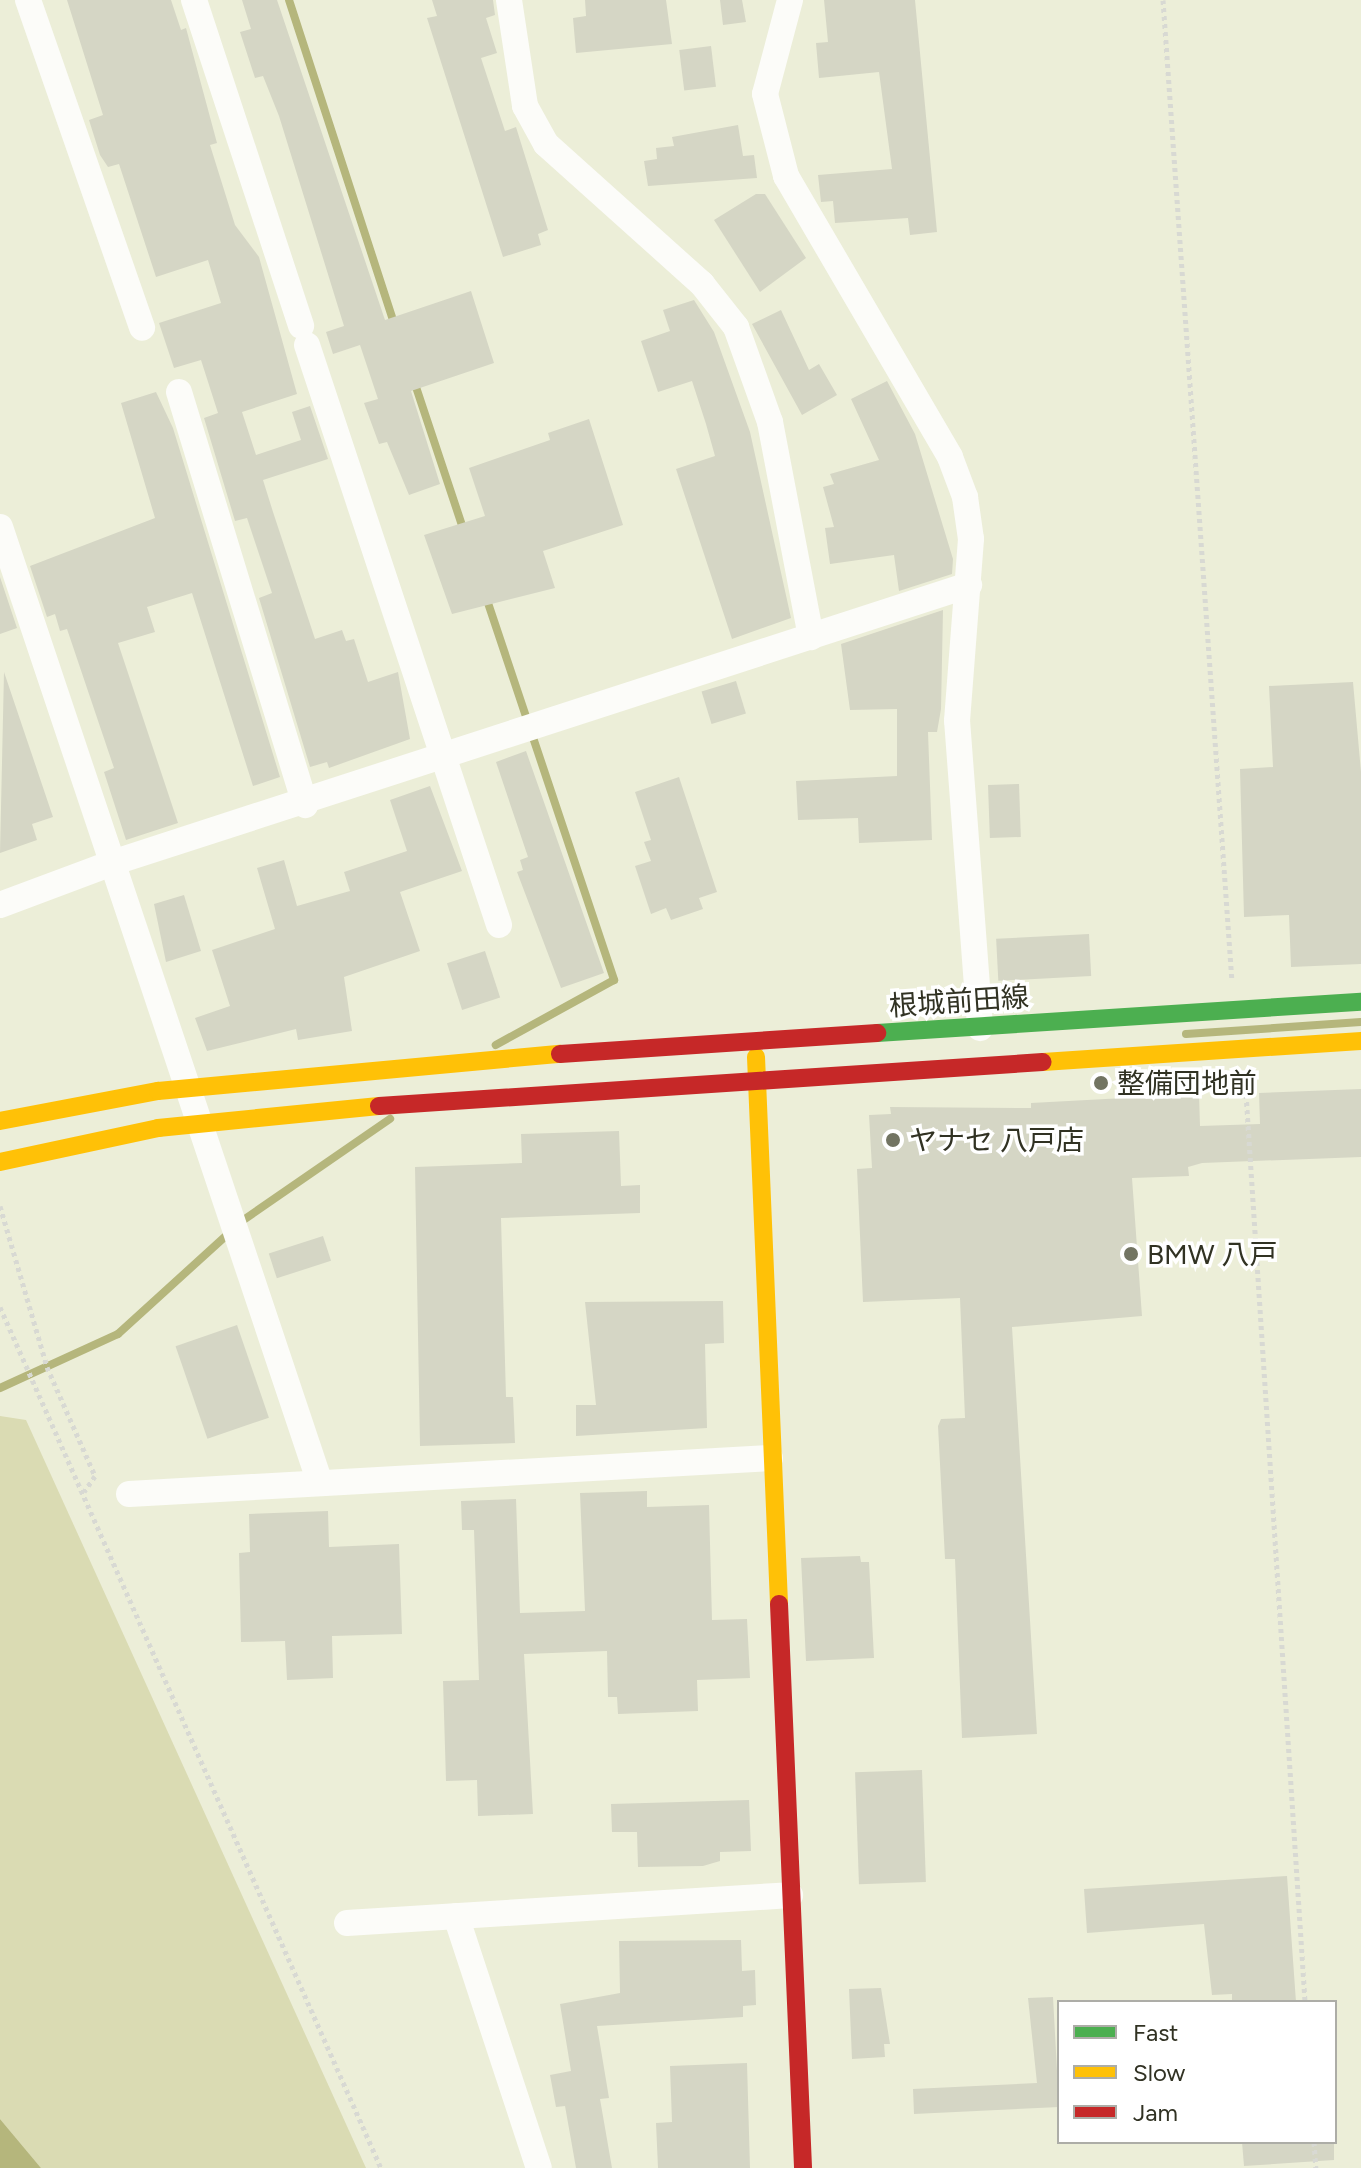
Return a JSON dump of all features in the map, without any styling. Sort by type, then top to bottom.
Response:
[{"type":"street","points":[[28,0],[142,328]]},
{"type":"street","points":[[194,0],[499,925]]},
{"type":"street","points":[[509,0],[525,106],[546,144],[702,284],[736,327],[770,422],[811,637]]},
{"type":"street","points":[[790,0],[765,94],[770,129],[786,176],[950,457],[965,497],[969,585],[957,720],[980,1028]]},
{"type":"street","points":[[179,392],[305,805]]},
{"type":"street","points":[[3,544],[115,862],[319,1480]]},
{"type":"street","points":[[0,905],[115,862],[305,805],[969,585]]},
{"type":"street","name":"根城前田線","points":[[0,1121],[158,1091],[561,1054],[756,1044],[1361,1002]]},
{"type":"street","points":[[0,1162],[158,1128],[564,1092],[1361,1041]]},
{"type":"street","points":[[756,1044],[770,1458],[803,2168]]},
{"type":"street","points":[[129,1494],[319,1480],[770,1458]]},
{"type":"street","points":[[347,1923],[790,1895]]},
{"type":"street","points":[[456,1916],[539,2168]]},
{"type":"path","points":[[1163,0],[1233,1010]]},
{"type":"path","points":[[1243,1049],[1305,2000]]},
{"type":"path","points":[[0,1206],[47,1367],[95,1476],[83,1492]]},
{"type":"path","points":[[0,1307],[381,2168]]},
{"type":"path","points":[[1314,2144],[1316,2168]]},
{"type":"shaded area","points":[[0,1416],[26,1420],[366,2168],[41,2168],[0,2119]]},
{"type":"shaded area","points":[[0,2119],[41,2168],[0,2168]]},
{"type":"building","points":[[67,0],[171,0],[181,30],[186,28],[217,143],[210,145],[235,225],[259,257],[297,394],[242,412],[256,455],[301,440],[292,412],[310,406],[328,459],[263,480],[273,512],[315,639],[342,630],[346,641],[354,639],[368,682],[398,672],[410,739],[329,768],[327,762],[310,767],[259,598],[272,593],[247,518],[235,521],[204,418],[218,413],[201,360],[174,368],[159,323],[221,303],[208,260],[156,277],[119,164],[108,167],[100,155],[89,120],[103,115]]},
{"type":"building","points":[[242,0],[277,0],[385,320],[471,291],[494,363],[411,391],[440,484],[409,495],[387,442],[379,444],[364,403],[378,399],[360,345],[333,354],[326,332],[344,326],[279,116],[263,76],[255,78],[240,32],[251,29]]},
{"type":"building","points":[[432,0],[493,0],[495,15],[486,18],[497,53],[481,58],[505,131],[516,127],[548,230],[538,234],[541,245],[503,257],[427,18],[437,16]]},
{"type":"building","points":[[585,0],[666,0],[672,44],[576,53],[573,18],[586,16]]},
{"type":"building","points":[[720,0],[742,0],[746,22],[723,25]]},
{"type":"building","points":[[824,0],[915,0],[937,232],[910,235],[908,218],[835,223],[833,201],[821,202],[818,175],[892,169],[879,72],[819,78],[816,43],[828,42]]},
{"type":"building","points":[[711,46],[716,87],[684,91],[679,50]]},
{"type":"building","points":[[738,125],[743,156],[754,155],[757,178],[648,186],[644,161],[657,159],[656,148],[674,146],[672,137]]},
{"type":"building","points":[[756,194],[765,194],[806,258],[760,292],[714,220]]},
{"type":"building","points":[[694,300],[714,332],[750,432],[791,618],[732,639],[676,469],[715,456],[706,424],[692,381],[658,392],[641,341],[670,331],[663,310]]},
{"type":"building","points":[[781,310],[809,370],[819,364],[837,395],[802,415],[752,324]]},
{"type":"building","points":[[887,381],[915,434],[953,559],[952,574],[899,591],[894,555],[830,564],[825,528],[834,527],[823,487],[834,484],[830,474],[879,460],[851,399]]},
{"type":"building","points":[[156,392],[173,428],[280,777],[253,786],[192,593],[147,607],[155,632],[118,643],[178,823],[126,840],[104,772],[114,768],[67,629],[60,631],[55,614],[47,617],[30,566],[155,518],[121,403]]},
{"type":"building","points":[[589,419],[623,525],[543,551],[555,588],[452,614],[424,535],[485,516],[469,468],[550,440],[548,433]]},
{"type":"building","points":[[0,577],[17,628],[0,634]]},
{"type":"building","points":[[943,610],[941,709],[937,732],[928,732],[932,840],[859,843],[858,818],[798,820],[796,781],[897,776],[897,709],[850,710],[841,644]]},
{"type":"building","points":[[4,672],[53,817],[32,824],[37,840],[0,853]]},
{"type":"building","points":[[736,681],[746,714],[712,724],[702,692]]},
{"type":"building","points":[[1353,682],[1361,772],[1361,964],[1291,967],[1289,915],[1244,917],[1240,769],[1273,767],[1269,686]]},
{"type":"building","points":[[526,751],[604,973],[561,988],[517,872],[523,870],[520,860],[528,857],[496,762]]},
{"type":"building","points":[[679,777],[717,892],[699,898],[703,909],[671,920],[666,908],[651,914],[635,866],[651,861],[644,842],[651,840],[635,792]]},
{"type":"building","points":[[1019,784],[1021,837],[990,838],[988,785]]},
{"type":"building","points":[[430,786],[462,871],[400,892],[420,951],[344,977],[352,1031],[298,1040],[296,1029],[207,1051],[195,1018],[230,1006],[212,950],[275,929],[257,868],[284,860],[297,906],[350,891],[344,872],[407,851],[390,800]]},
{"type":"building","points":[[184,895],[201,951],[166,962],[154,904]]},
{"type":"building","points":[[1089,934],[1091,976],[998,981],[996,939]]},
{"type":"building","points":[[485,951],[500,998],[462,1010],[447,963]]},
{"type":"building","points":[[1361,1089],[1361,1157],[1202,1163],[1188,1167],[1189,1176],[1132,1178],[1142,1316],[1012,1327],[1037,1734],[962,1738],[955,1559],[945,1559],[938,1426],[941,1419],[965,1418],[960,1298],[863,1302],[857,1169],[872,1168],[869,1115],[891,1114],[890,1107],[1031,1108],[1031,1103],[1199,1094],[1200,1126],[1260,1124],[1259,1093]]},
{"type":"building","points":[[619,1131],[621,1186],[640,1185],[640,1213],[501,1218],[506,1397],[513,1397],[515,1443],[420,1446],[415,1167],[522,1163],[521,1134]]},
{"type":"building","points":[[323,1236],[331,1261],[277,1278],[269,1254]]},
{"type":"building","points":[[723,1301],[724,1343],[705,1344],[707,1428],[576,1436],[576,1405],[596,1405],[585,1302]]},
{"type":"building","points":[[237,1325],[269,1418],[207,1439],[176,1346]]},
{"type":"building","points":[[647,1491],[647,1507],[709,1505],[712,1620],[747,1619],[750,1678],[697,1680],[698,1711],[618,1714],[617,1697],[608,1697],[607,1651],[524,1654],[533,1814],[478,1816],[477,1780],[446,1781],[443,1681],[479,1680],[474,1530],[462,1530],[461,1501],[516,1499],[520,1613],[585,1611],[580,1493]]},
{"type":"building","points":[[328,1511],[329,1547],[399,1544],[402,1634],[332,1636],[333,1678],[287,1680],[285,1641],[241,1642],[239,1553],[250,1552],[249,1514]]},
{"type":"building","points":[[860,1556],[861,1562],[869,1562],[874,1658],[806,1661],[801,1558]]},
{"type":"building","points":[[922,1770],[926,1882],[859,1884],[855,1772]]},
{"type":"building","points":[[749,1800],[751,1851],[720,1852],[720,1861],[703,1866],[638,1867],[637,1832],[612,1832],[611,1804]]},
{"type":"building","points":[[1287,1876],[1296,2000],[1232,2000],[1232,1994],[1212,1995],[1204,1924],[1087,1933],[1084,1889]]},
{"type":"building","points":[[741,1940],[742,1971],[755,1970],[756,2005],[743,2006],[743,2017],[597,2026],[609,2098],[600,2099],[612,2168],[576,2168],[565,2106],[556,2107],[550,2075],[571,2071],[560,2004],[620,1993],[619,1941]]},
{"type":"building","points":[[881,1988],[890,2044],[884,2044],[885,2057],[852,2059],[849,1989]]},
{"type":"building","points":[[1053,1997],[1057,2107],[914,2114],[913,2089],[1037,2083],[1028,1998]]},
{"type":"building","points":[[747,2063],[750,2168],[658,2168],[656,2123],[672,2122],[670,2066]]},
{"type":"building","points":[[1242,2144],[1334,2144],[1334,2160],[1244,2166]]},
{"type":"waterway","points":[[289,0],[395,326]]},
{"type":"waterway","points":[[414,381],[464,531]]},
{"type":"waterway","points":[[486,597],[614,980],[496,1045]]},
{"type":"waterway","points":[[1186,1034],[1361,1022]]},
{"type":"waterway","points":[[0,1388],[118,1334],[242,1221],[390,1119]]},
{"type":"traffic: fast","points":[[877,1033],[1361,1002]]},
{"type":"traffic: slow","points":[[1043,1062],[1361,1041]]},
{"type":"traffic: slow","points":[[0,1121],[158,1091],[560,1054]]},
{"type":"traffic: slow","points":[[756,1057],[779,1604]]},
{"type":"traffic: slow","points":[[0,1162],[158,1128],[379,1106]]},
{"type":"traffic: jam","points":[[560,1054],[877,1033]]},
{"type":"traffic: jam","points":[[379,1106],[1043,1062]]},
{"type":"traffic: jam","points":[[779,1604],[803,2168]]},
{"type":"place","name":"整備団地前","points":[[1101,1083]]},
{"type":"place","name":"ヤナセ 八戸店","points":[[893,1140]]},
{"type":"place","name":"BMW 八戸","points":[[1131,1254]]}]
